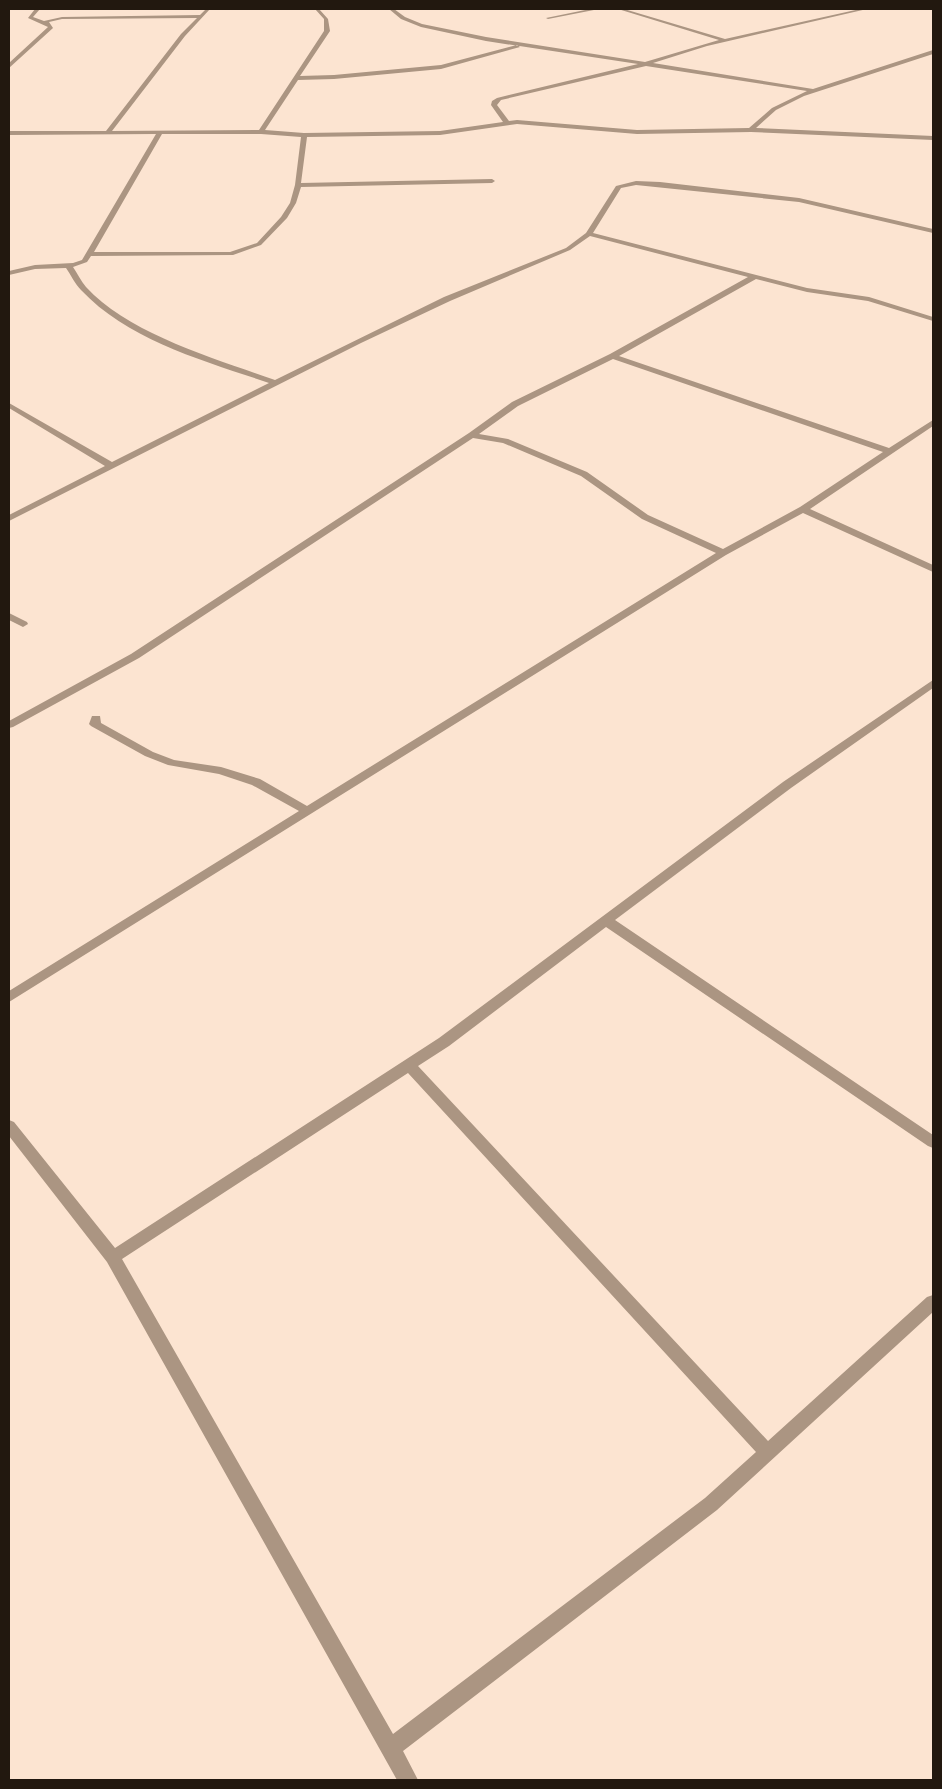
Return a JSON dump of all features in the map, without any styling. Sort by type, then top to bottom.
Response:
[{"type":"street","points":[[9,66],[50,29],[51,25],[30,17],[38,9]]},
{"type":"street","points":[[107,133],[200,16],[208,9]]},
{"type":"street","points":[[261,132],[327,31],[326,19],[317,9]]},
{"type":"street","points":[[390,9],[403,18],[421,25],[522,46],[812,90]]},
{"type":"street","points":[[548,18],[597,9]]},
{"type":"street","points":[[620,9],[724,41]]},
{"type":"street","points":[[507,123],[494,105],[494,102],[642,65],[724,41],[865,9]]},
{"type":"street","points":[[45,22],[62,18],[200,16]]},
{"type":"street","points":[[296,78],[334,77],[441,67],[522,46]]},
{"type":"street","points":[[751,130],[756,124],[786,103],[812,90],[933,52]]},
{"type":"street","points":[[9,133],[261,132],[304,135],[440,132],[507,123],[545,123],[637,132],[751,130],[933,137]]},
{"type":"street","points":[[9,273],[35,267],[69,266],[82,263],[160,133]]},
{"type":"street","points":[[89,254],[209,255],[231,254],[252,248],[266,239],[293,204],[298,185],[304,135]]},
{"type":"street","points":[[298,185],[492,181]]},
{"type":"street","points":[[9,518],[447,299],[568,249],[589,234],[619,186],[636,182],[799,200],[933,231]]},
{"type":"street","points":[[589,234],[808,290],[869,300],[933,320]]},
{"type":"street","points":[[69,266],[74,278],[99,303],[139,328],[187,350],[276,383]]},
{"type":"street","points":[[9,725],[135,656],[472,435],[515,404],[613,356],[754,277]]},
{"type":"street","points":[[613,356],[890,451]]},
{"type":"street","points":[[9,404],[112,466]]},
{"type":"street","points":[[9,997],[723,553],[803,509],[933,422]]},
{"type":"street","points":[[472,435],[505,441],[584,474],[645,517],[723,553]]},
{"type":"street","points":[[803,509],[933,569]]},
{"type":"street","points":[[9,616],[23,624]]},
{"type":"street","points":[[113,1258],[444,1042],[787,786],[933,683]]},
{"type":"street","points":[[96,718],[95,724],[149,754],[172,763],[221,770],[256,782],[307,811]]},
{"type":"street","points":[[607,921],[933,1142]]},
{"type":"street","points":[[409,1065],[768,1452]]},
{"type":"street","points":[[9,1126],[113,1258],[408,1780]]},
{"type":"street","points":[[390,1748],[711,1504],[933,1302]]}]
